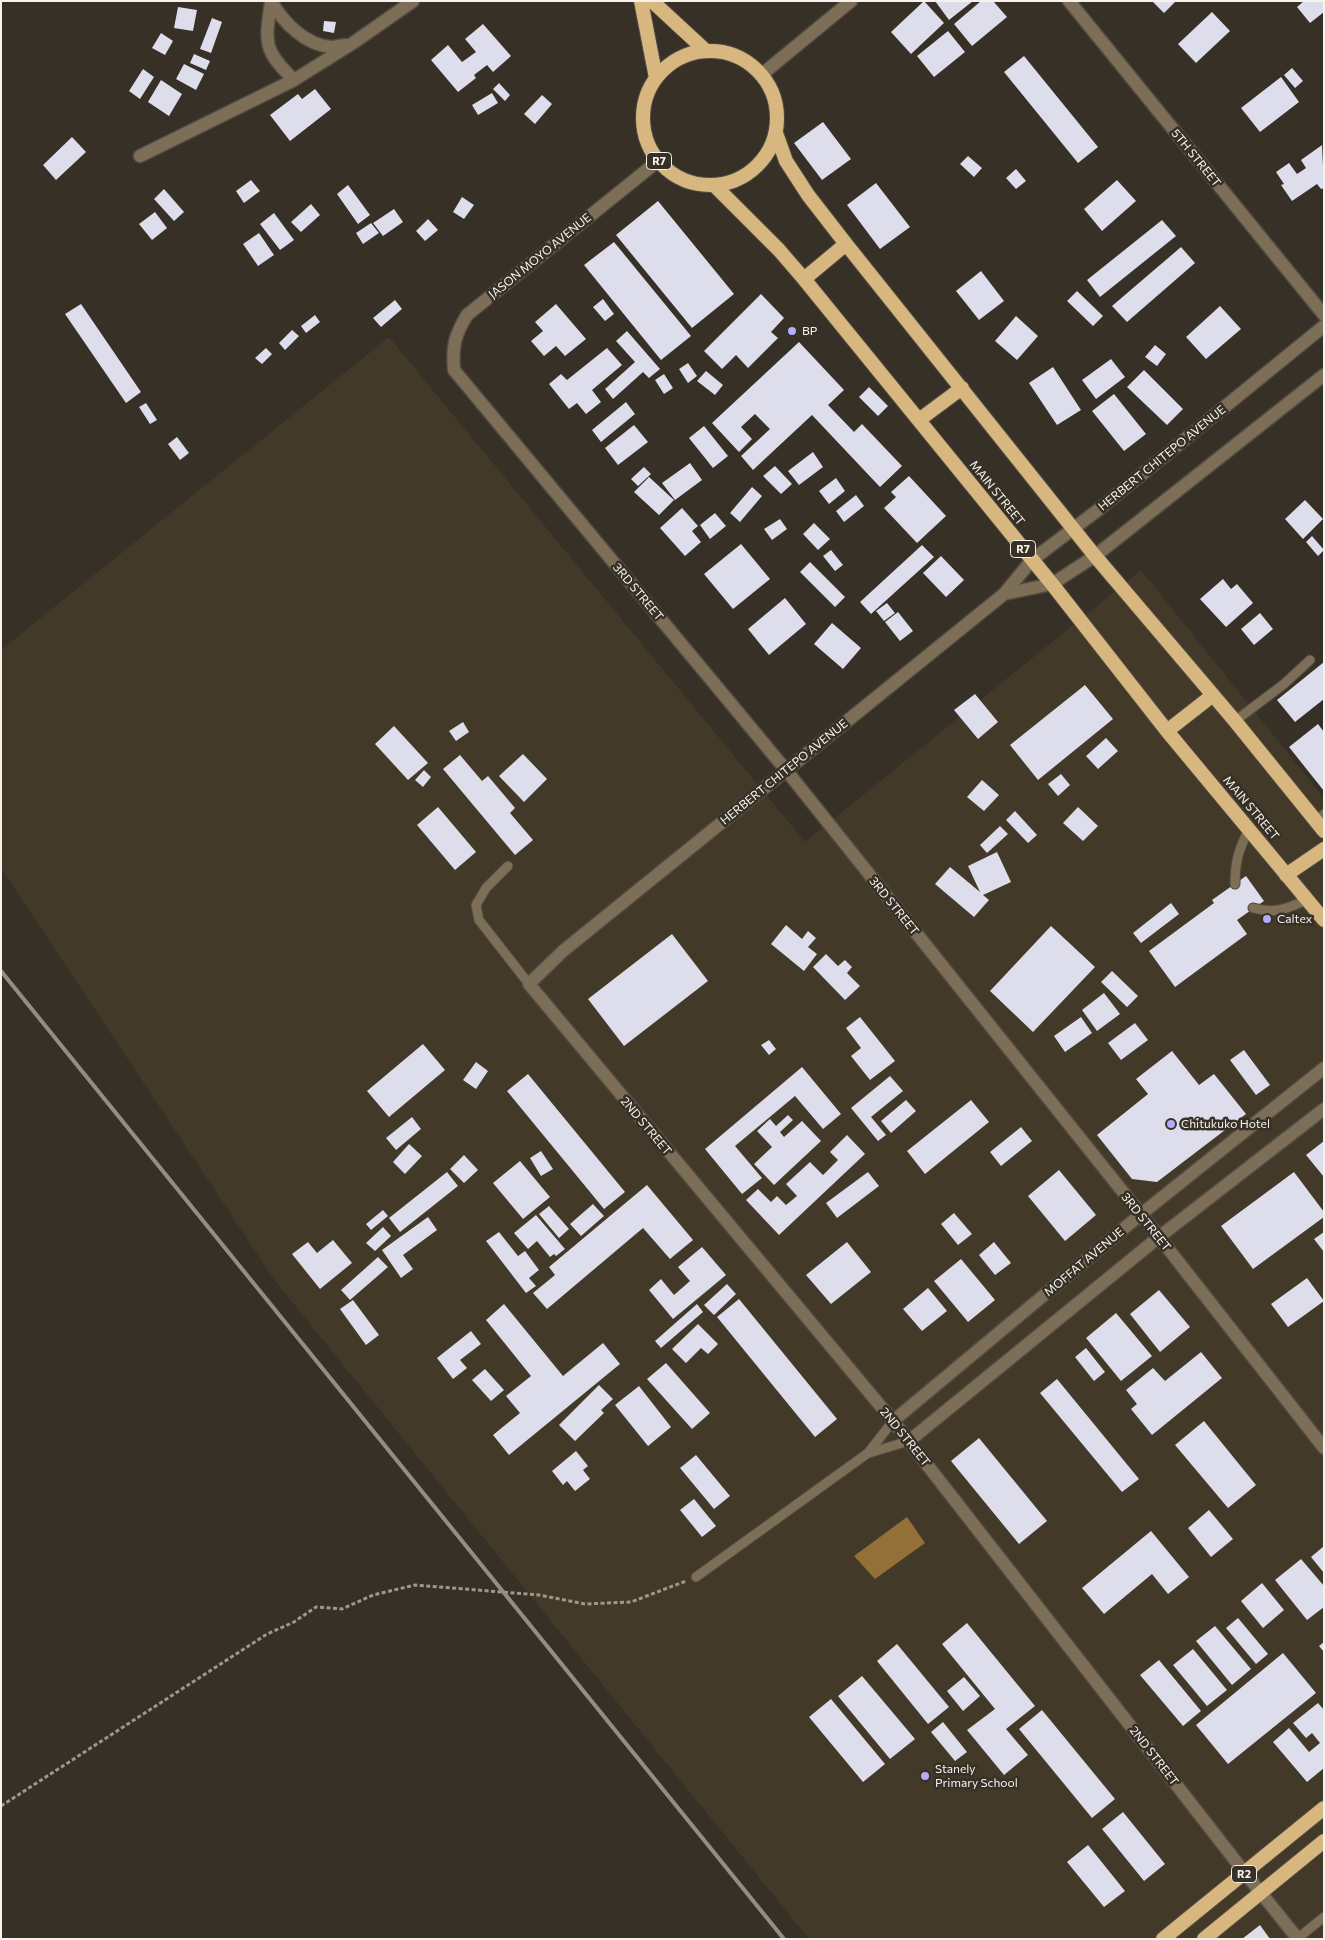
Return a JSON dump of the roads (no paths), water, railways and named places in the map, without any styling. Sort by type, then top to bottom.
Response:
[{"type":"highway","points":[[641,1],[656,78]]},
{"type":"highway","points":[[652,1],[706,51]]},
{"type":"highway","name":"R7","points":[[706,51],[726,53],[746,61],[761,75],[772,93],[776,106],[776,133],[768,153],[754,169],[736,180],[715,186],[694,184],[674,175],[658,161],[647,141],[643,120],[646,97],[656,78],[670,64],[687,55],[706,51]]},
{"type":"highway","name":"R7","points":[[776,133],[786,161],[808,195],[846,244],[1075,528],[1095,556],[1321,822]]},
{"type":"highway","name":"MAIN STREET","points":[[715,186],[780,250],[1052,584],[1167,731],[1324,920]]},
{"type":"highway","points":[[804,279],[846,244]]},
{"type":"highway","points":[[919,420],[962,388]]},
{"type":"highway","points":[[1167,731],[1213,695]]},
{"type":"highway","points":[[1286,874],[1324,849]]},
{"type":"highway","name":"R2","points":[[1163,1939],[1324,1808]]},
{"type":"highway","name":"R2","points":[[1204,1939],[1324,1841]]},
{"type":"street","points":[[140,156],[294,80],[353,43],[413,1]]},
{"type":"street","points":[[761,75],[851,1]]},
{"type":"street","name":"5TH STREET","points":[[1069,1],[1324,315]]},
{"type":"street","points":[[271,2],[296,32],[312,42],[331,47],[353,43]]},
{"type":"street","points":[[271,2],[266,36],[269,50],[276,62],[294,80]]},
{"type":"street","name":"JASON MOYO AVENUE","points":[[454,370],[452,353],[456,332],[467,315],[658,161]]},
{"type":"street","name":"HERBERT CHITEPO AVENUE","points":[[528,984],[563,951],[1004,594],[1032,560],[1075,528],[1324,326]]},
{"type":"street","name":"3RD STREET","points":[[454,370],[786,770],[1159,1237],[1324,1448]]},
{"type":"street","name":"HERBERT CHITEPO AVENUE","points":[[1004,594],[1052,584],[1095,556],[1324,375]]},
{"type":"street","name":"2ND STREET","points":[[528,984],[893,1421],[1298,1939]]},
{"type":"street","name":"MOFFAT AVENUE","points":[[893,1421],[1140,1215],[1324,1068]]},
{"type":"street","points":[[909,1441],[1159,1237],[1324,1108]]},
{"type":"lane","points":[[1234,720],[1284,684],[1310,660]]},
{"type":"lane","points":[[1235,884],[1235,866],[1238,852],[1249,829]]},
{"type":"lane","points":[[508,866],[486,888],[476,905],[479,920],[528,984]]},
{"type":"lane","points":[[1253,908],[1266,912],[1284,910],[1306,900]]},
{"type":"lane","points":[[696,1577],[868,1453],[893,1421]]},
{"type":"lane","points":[[868,1453],[909,1441]]},
{"type":"lane","points":[[1298,1939],[1324,1917]]},
{"type":"railway","points":[[1,971],[784,1939]]},
{"type":"place","name":"BP","points":[[792,331]]},
{"type":"place","name":"Caltex","points":[[1267,919]]},
{"type":"place","name":"Chitukuko Hotel","points":[[1171,1124]]},
{"type":"place","name":"Stanely Primary School","points":[[925,1776]]}]
